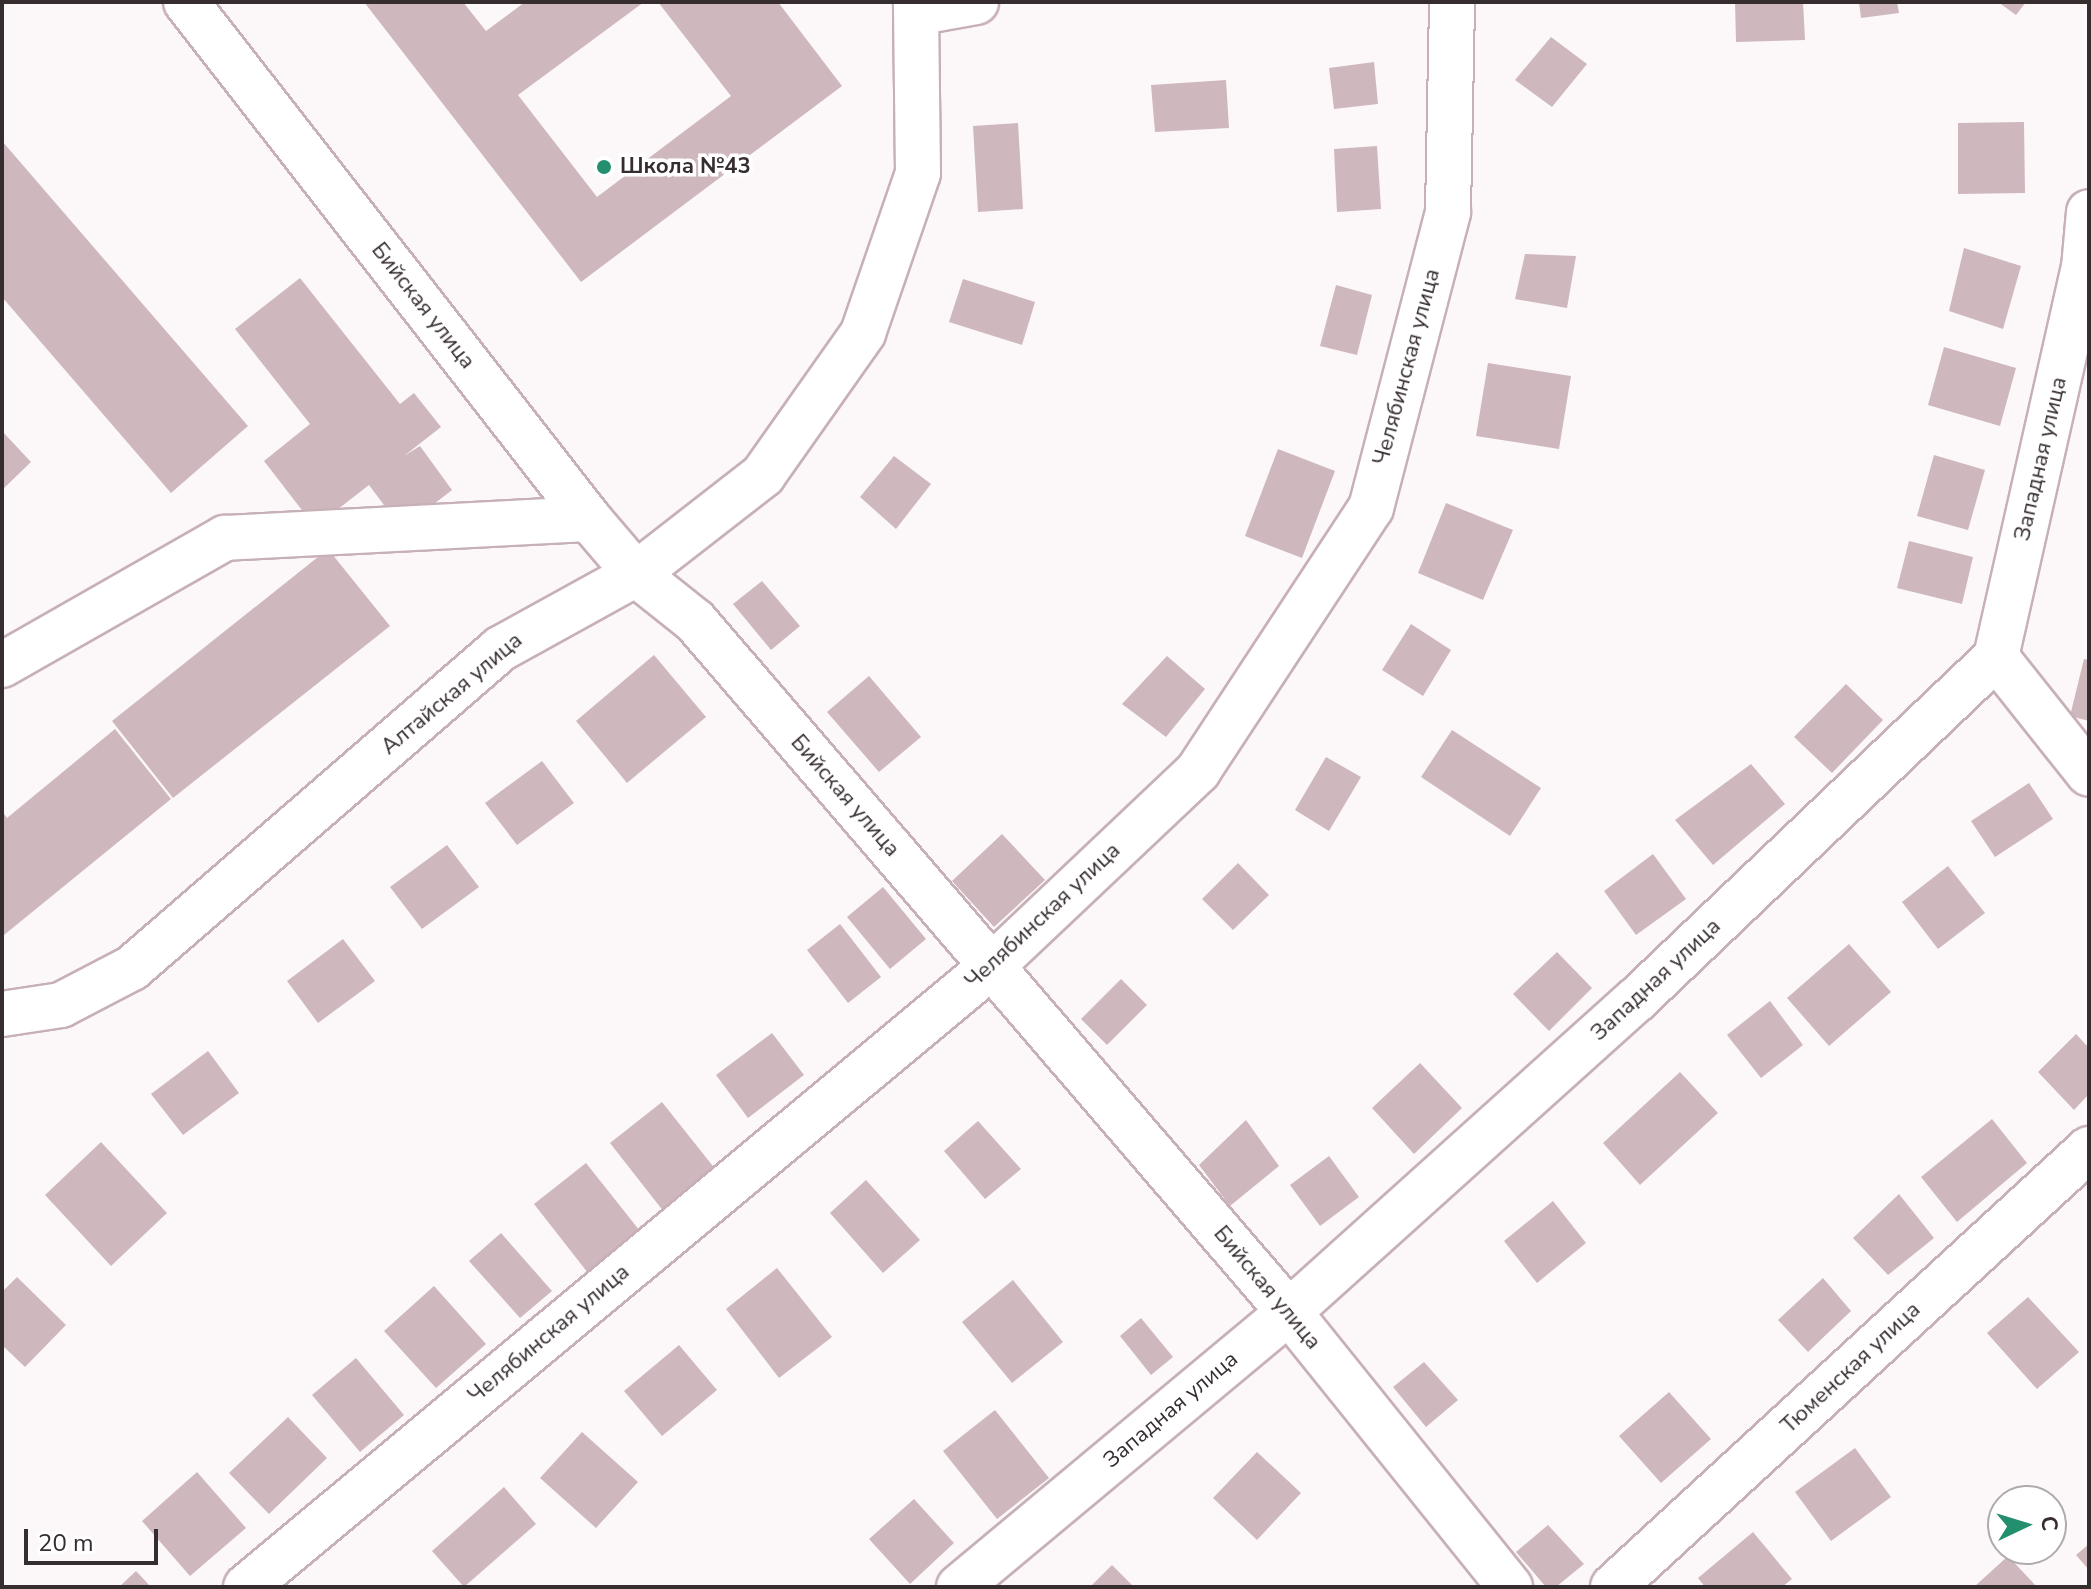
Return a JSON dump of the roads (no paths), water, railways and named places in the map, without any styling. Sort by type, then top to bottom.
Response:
[{"type":"street","name":"Бийская улица","points":[[186,2],[589,519],[636,574],[695,621],[1289,1312],[1510,1587]]},
{"type":"street","points":[[919,7],[976,2]]},
{"type":"street","name":"Челябинская улица","points":[[246,1587],[992,966],[1198,771],[1371,508],[1448,212],[1452,2]]},
{"type":"street","name":"Алтайская улица","points":[[2,1014],[61,1005],[132,968],[500,649],[636,574],[763,475],[863,333],[918,173],[919,7]]},
{"type":"street","name":"Западная улица","points":[[959,1587],[1289,1312],[1636,1000],[1996,657],[2084,268],[2089,212]]},
{"type":"street","points":[[2,665],[225,538],[589,519]]},
{"type":"street","points":[[1996,657],[2089,774]]},
{"type":"street","name":"Тюменская улица","points":[[1613,1587],[2089,1149]]},
{"type":"place","name":"Школа №43","points":[[604,167]]}]
